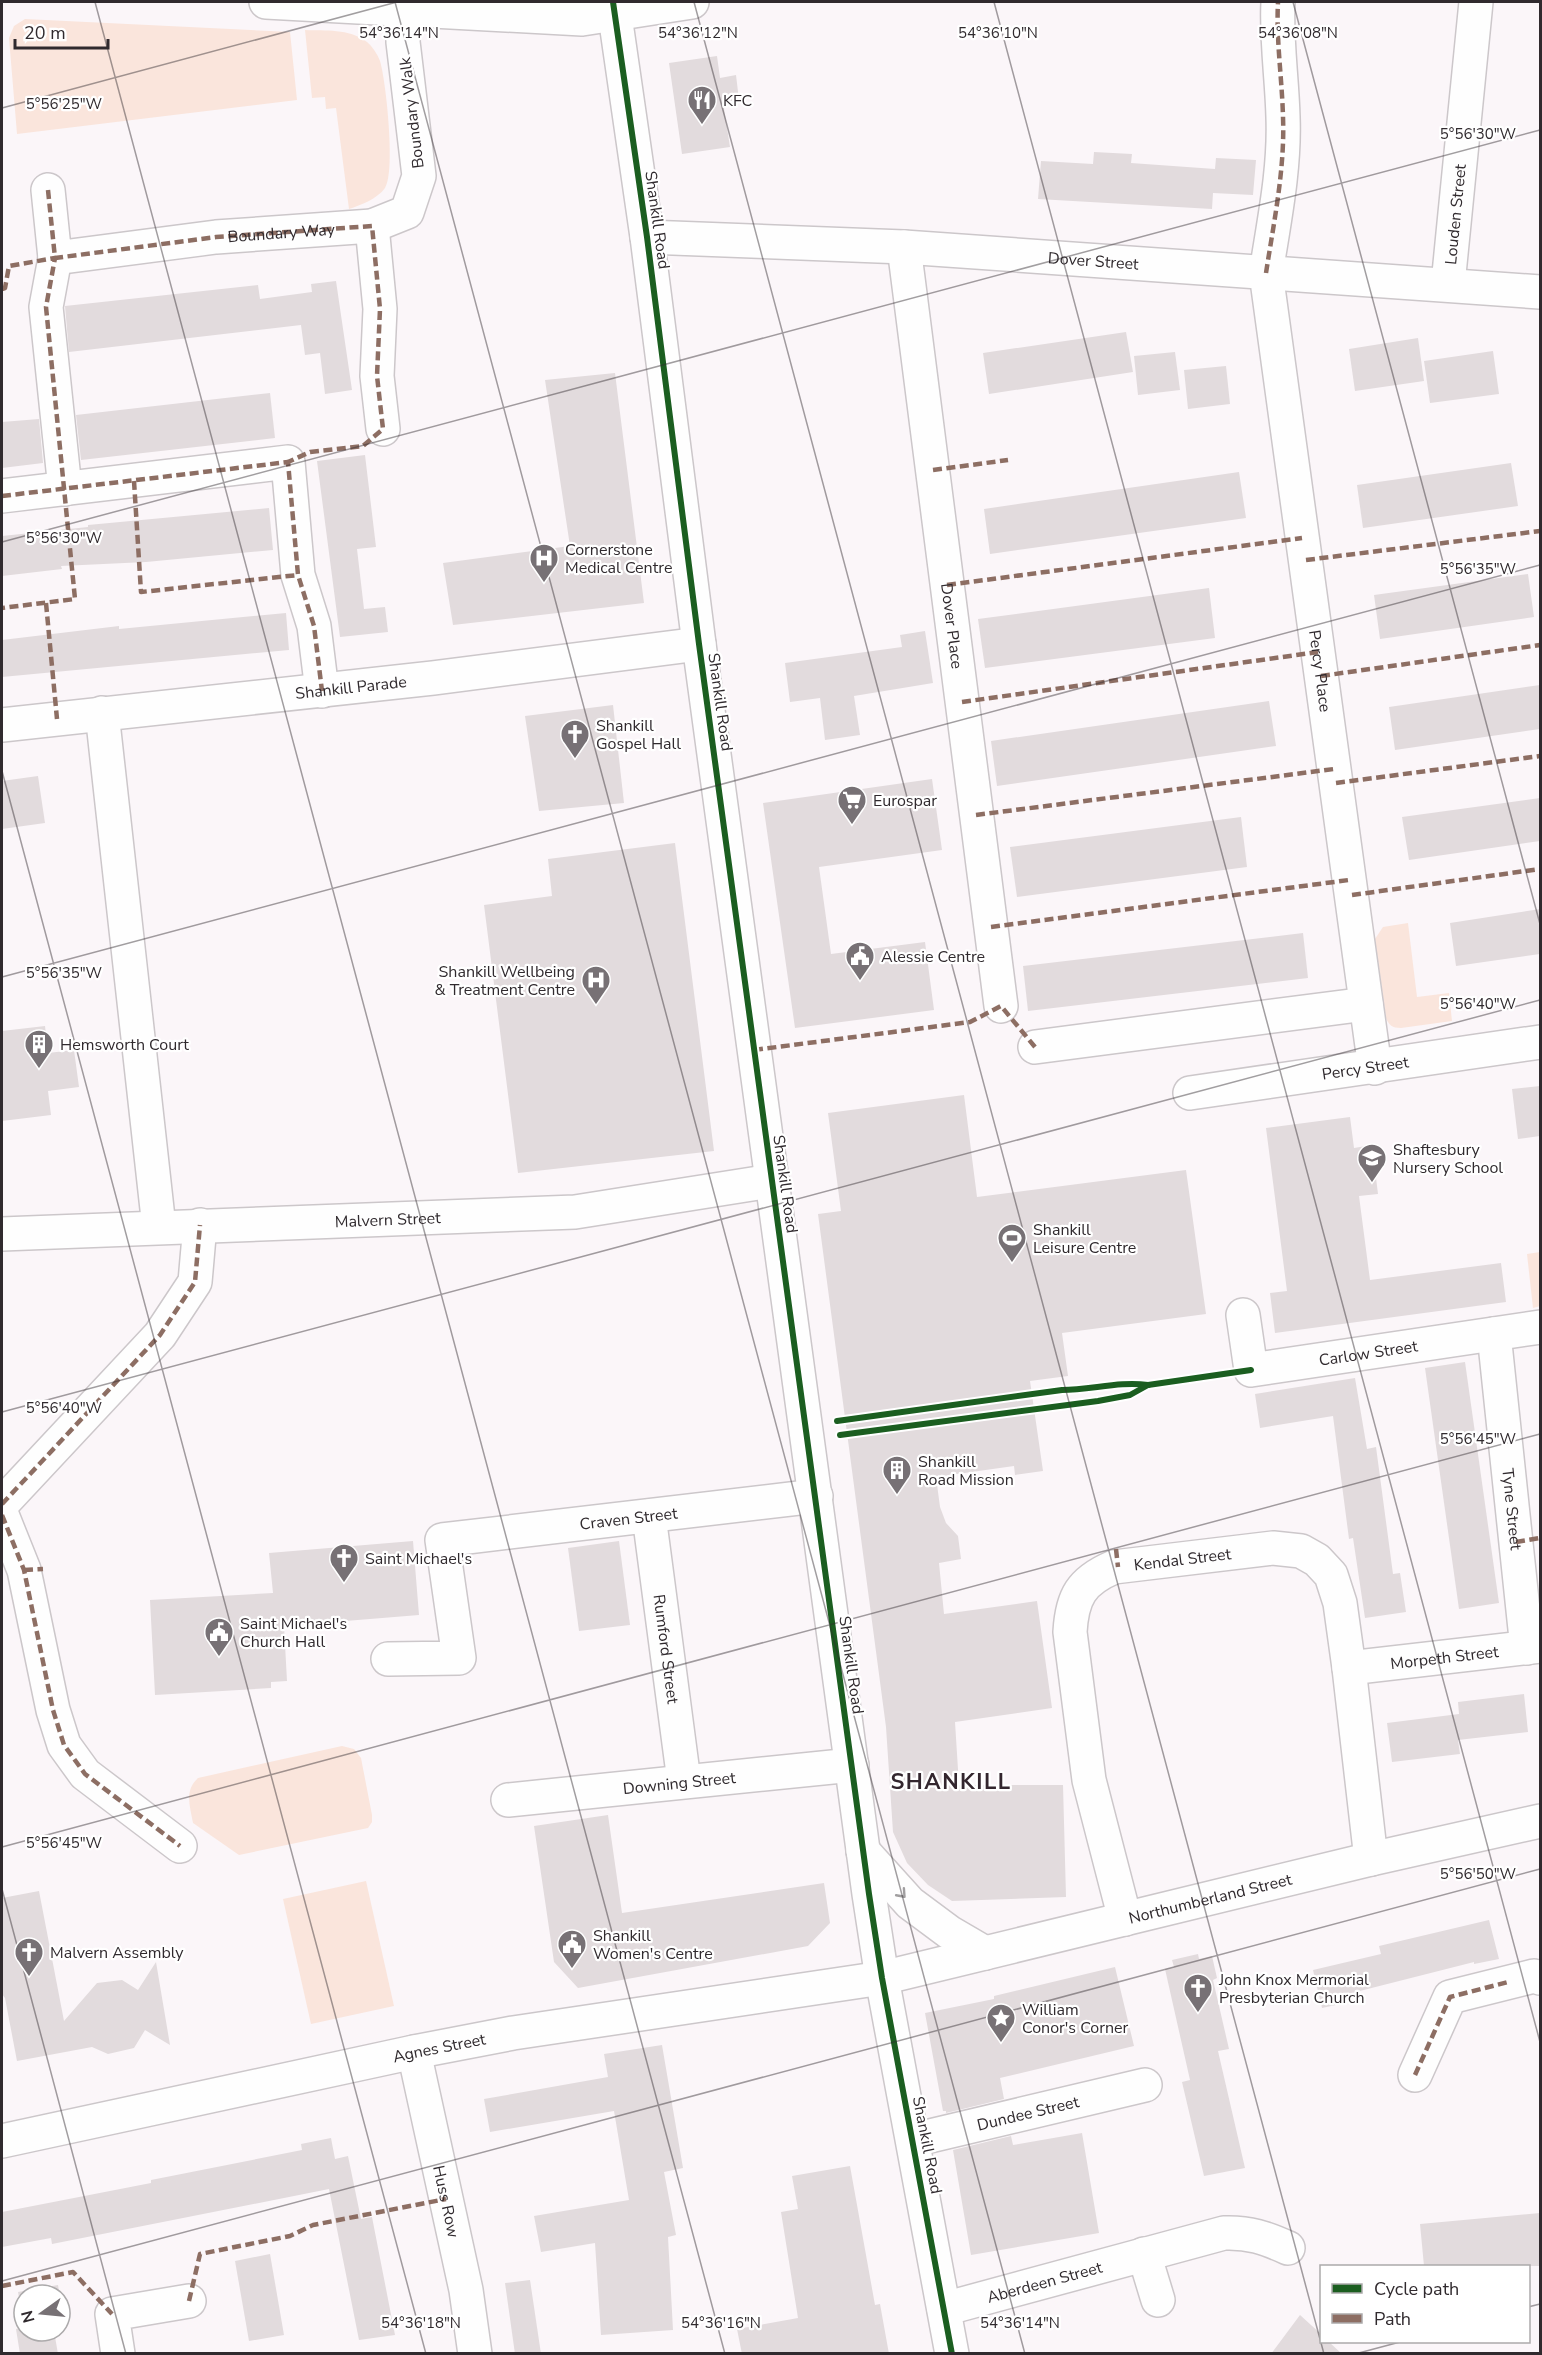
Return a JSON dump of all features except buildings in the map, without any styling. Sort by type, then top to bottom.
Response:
[{"type":"street","points":[[266,2],[582,19],[614,8],[692,2]]},
{"type":"street","name":"Percy Place","points":[[1278,2],[1277,26],[1284,118],[1281,176],[1266,273],[1375,1068]]},
{"type":"street","name":"Louden Street","points":[[1448,284],[1476,2]]},
{"type":"street","name":"Shankill Road","points":[[614,8],[647,237],[699,644],[863,1851],[882,1978],[952,2354]]},
{"type":"street","name":"Boundary Walk","points":[[372,226],[407,212],[418,176],[403,42],[404,10]]},
{"type":"street","points":[[48,190],[55,258],[46,307],[65,489]]},
{"type":"street","points":[[372,226],[380,309],[377,376],[383,429]]},
{"type":"street","name":"Boundary Way","points":[[55,258],[216,237],[372,226]]},
{"type":"street","name":"Dover Street","points":[[647,237],[904,247],[1540,292]]},
{"type":"street","name":"Dover Place","points":[[904,247],[1001,1006]]},
{"type":"street","points":[[2,496],[288,462],[298,575],[314,626],[322,691]]},
{"type":"street","name":"Shankill Parade","points":[[2,725],[322,691],[699,644]]},
{"type":"street","points":[[102,713],[159,1227]]},
{"type":"street","points":[[1035,1047],[1366,1004]]},
{"type":"street","name":"Percy Street","points":[[1190,1093],[1375,1068],[1540,1042]]},
{"type":"street","name":"Malvern Street","points":[[2,1234],[575,1212],[771,1181]]},
{"type":"street","points":[[2,1504],[106,1388],[160,1335],[195,1282],[200,1225]]},
{"type":"street","name":"Carlow Street","points":[[1243,1315],[1251,1370],[1540,1327]]},
{"type":"street","name":"Tyne Street","points":[[1494,1334],[1534,1647]]},
{"type":"street","name":"Craven Street","points":[[388,1659],[459,1658],[442,1540],[816,1496]]},
{"type":"street","points":[[2,1515],[34,1570],[53,1710],[64,1745],[85,1774],[180,1846]]},
{"type":"street","name":"Rumford Street","points":[[649,1516],[684,1782]]},
{"type":"street","name":"Kendal Street","points":[[1125,1919],[1089,1780],[1070,1632],[1071,1612],[1078,1592],[1117,1558],[1273,1548],[1301,1551],[1317,1560],[1331,1575],[1340,1603],[1371,1859]]},
{"type":"street","name":"Morpeth Street","points":[[1349,1668],[1534,1647]]},
{"type":"street","name":"Downing Street","points":[[508,1800],[852,1765]]},
{"type":"street","name":"Northumberland Street","points":[[882,1978],[1371,1859],[1540,1821]]},
{"type":"street","points":[[863,1851],[910,1903],[949,1932],[985,1953]]},
{"type":"street","points":[[1415,2075],[1450,1997],[1534,1976],[1540,1978]]},
{"type":"street","name":"Agnes Street","points":[[2,2141],[414,2052],[513,2033],[882,1978]]},
{"type":"street","name":"Huss Row","points":[[414,2052],[466,2290],[475,2354]]},
{"type":"street","name":"Dundee Street","points":[[913,2140],[1145,2085]]},
{"type":"street","name":"Aberdeen Street","points":[[944,2309],[1224,2233],[1243,2232],[1264,2237],[1288,2248]]},
{"type":"street","points":[[1144,2254],[1158,2300]]},
{"type":"street","points":[[118,2354],[112,2314],[189,2301]]},
{"type":"shaded area","points":[[25,19],[290,32],[297,100],[17,134],[9,38],[14,26]]},
{"type":"shaded area","points":[[305,30],[352,34],[369,44],[380,61],[389,126],[388,179],[385,188],[378,195],[349,209],[336,108],[326,109],[325,97],[312,98]]},
{"type":"shaded area","points":[[1408,923],[1417,997],[1449,993],[1452,1021],[1401,1028],[1388,1023],[1375,939],[1383,927]]},
{"type":"shaded area","points":[[1540,1252],[1540,1306],[1533,1308],[1527,1254]]},
{"type":"shaded area","points":[[342,1746],[354,1749],[361,1758],[372,1815],[372,1822],[368,1828],[239,1855],[193,1823],[189,1793],[198,1778]]},
{"type":"shaded area","points":[[366,1881],[394,2006],[311,2024],[283,1899]]},
{"type":"marked path","points":[[1266,273],[1278,195],[1283,136],[1278,2]]},
{"type":"marked path","points":[[48,190],[55,258],[216,237],[372,226],[380,309],[377,376],[383,429],[363,446],[310,452],[288,462]]},
{"type":"marked path","points":[[2,289],[5,288],[9,266],[55,258],[46,307],[75,599],[2,608]]},
{"type":"marked path","points":[[933,470],[1008,460]]},
{"type":"marked path","points":[[2,496],[288,462],[298,575],[314,626],[322,691]]},
{"type":"marked path","points":[[134,481],[141,592],[298,575]]},
{"type":"marked path","points":[[1306,560],[1540,531]]},
{"type":"marked path","points":[[947,585],[1302,538]]},
{"type":"marked path","points":[[46,603],[57,719]]},
{"type":"marked path","points":[[1321,676],[1540,645]]},
{"type":"marked path","points":[[962,702],[1318,652]]},
{"type":"marked path","points":[[1336,783],[1540,756]]},
{"type":"marked path","points":[[976,815],[1334,769]]},
{"type":"marked path","points":[[1352,895],[1540,869]]},
{"type":"marked path","points":[[991,927],[1349,880]]},
{"type":"marked path","points":[[754,1050],[970,1022],[1001,1006],[1035,1047]]},
{"type":"marked path","points":[[2,1504],[160,1335],[195,1282],[200,1225]]},
{"type":"marked path","points":[[2,1515],[24,1570],[53,1710],[64,1745],[85,1774],[180,1846]]},
{"type":"marked path","points":[[1516,1542],[1540,1538]]},
{"type":"marked path","points":[[1116,1549],[1118,1567]]},
{"type":"marked path","points":[[24,1570],[43,1569]]},
{"type":"marked path","points":[[1415,2075],[1450,1997],[1508,1982]]},
{"type":"marked path","points":[[189,2301],[200,2254],[290,2236],[313,2225],[446,2199]]},
{"type":"marked path","points":[[2,2286],[73,2272],[112,2314]]},
{"type":"cycle path","points":[[613,2],[647,237],[699,644],[869,1894],[882,1978],[952,2354]]},
{"type":"cycle path","points":[[840,1435],[1098,1401],[1130,1395],[1148,1385],[1251,1370]]},
{"type":"cycle path","points":[[837,1421],[1062,1390],[1126,1384],[1148,1385]]},
{"type":"place","name":"KFC","points":[[702,126]]},
{"type":"place","name":"Cornerstone Medical Centre","points":[[544,584]]},
{"type":"place","name":"Shankill Gospel Hall","points":[[575,760]]},
{"type":"place","name":"Eurospar","points":[[852,826]]},
{"type":"place","name":"Alessie Centre","points":[[860,982]]},
{"type":"place","name":"Shankill Wellbeing & Treatment Centre","points":[[596,1006]]},
{"type":"place","name":"Hemsworth Court","points":[[39,1070]]},
{"type":"place","name":"Shaftesbury Nursery School","points":[[1372,1184]]},
{"type":"place","name":"Shankill Leisure Centre","points":[[1012,1264]]},
{"type":"place","name":"Shankill Road Mission","points":[[897,1496]]},
{"type":"place","name":"Saint Michael's","points":[[344,1584]]},
{"type":"place","name":"Saint Michael's Church Hall","points":[[219,1658]]},
{"type":"place","name":"Shankill Women's Centre","points":[[572,1970]]},
{"type":"place","name":"Malvern Assembly","points":[[29,1978]]},
{"type":"place","name":"John Knox Mermorial Presbyterian Church","points":[[1198,2014]]},
{"type":"place","name":"William Conor's Corner","points":[[1001,2044]]},
{"type":"district","name":"SHANKILL","points":[[951,1781]]}]
